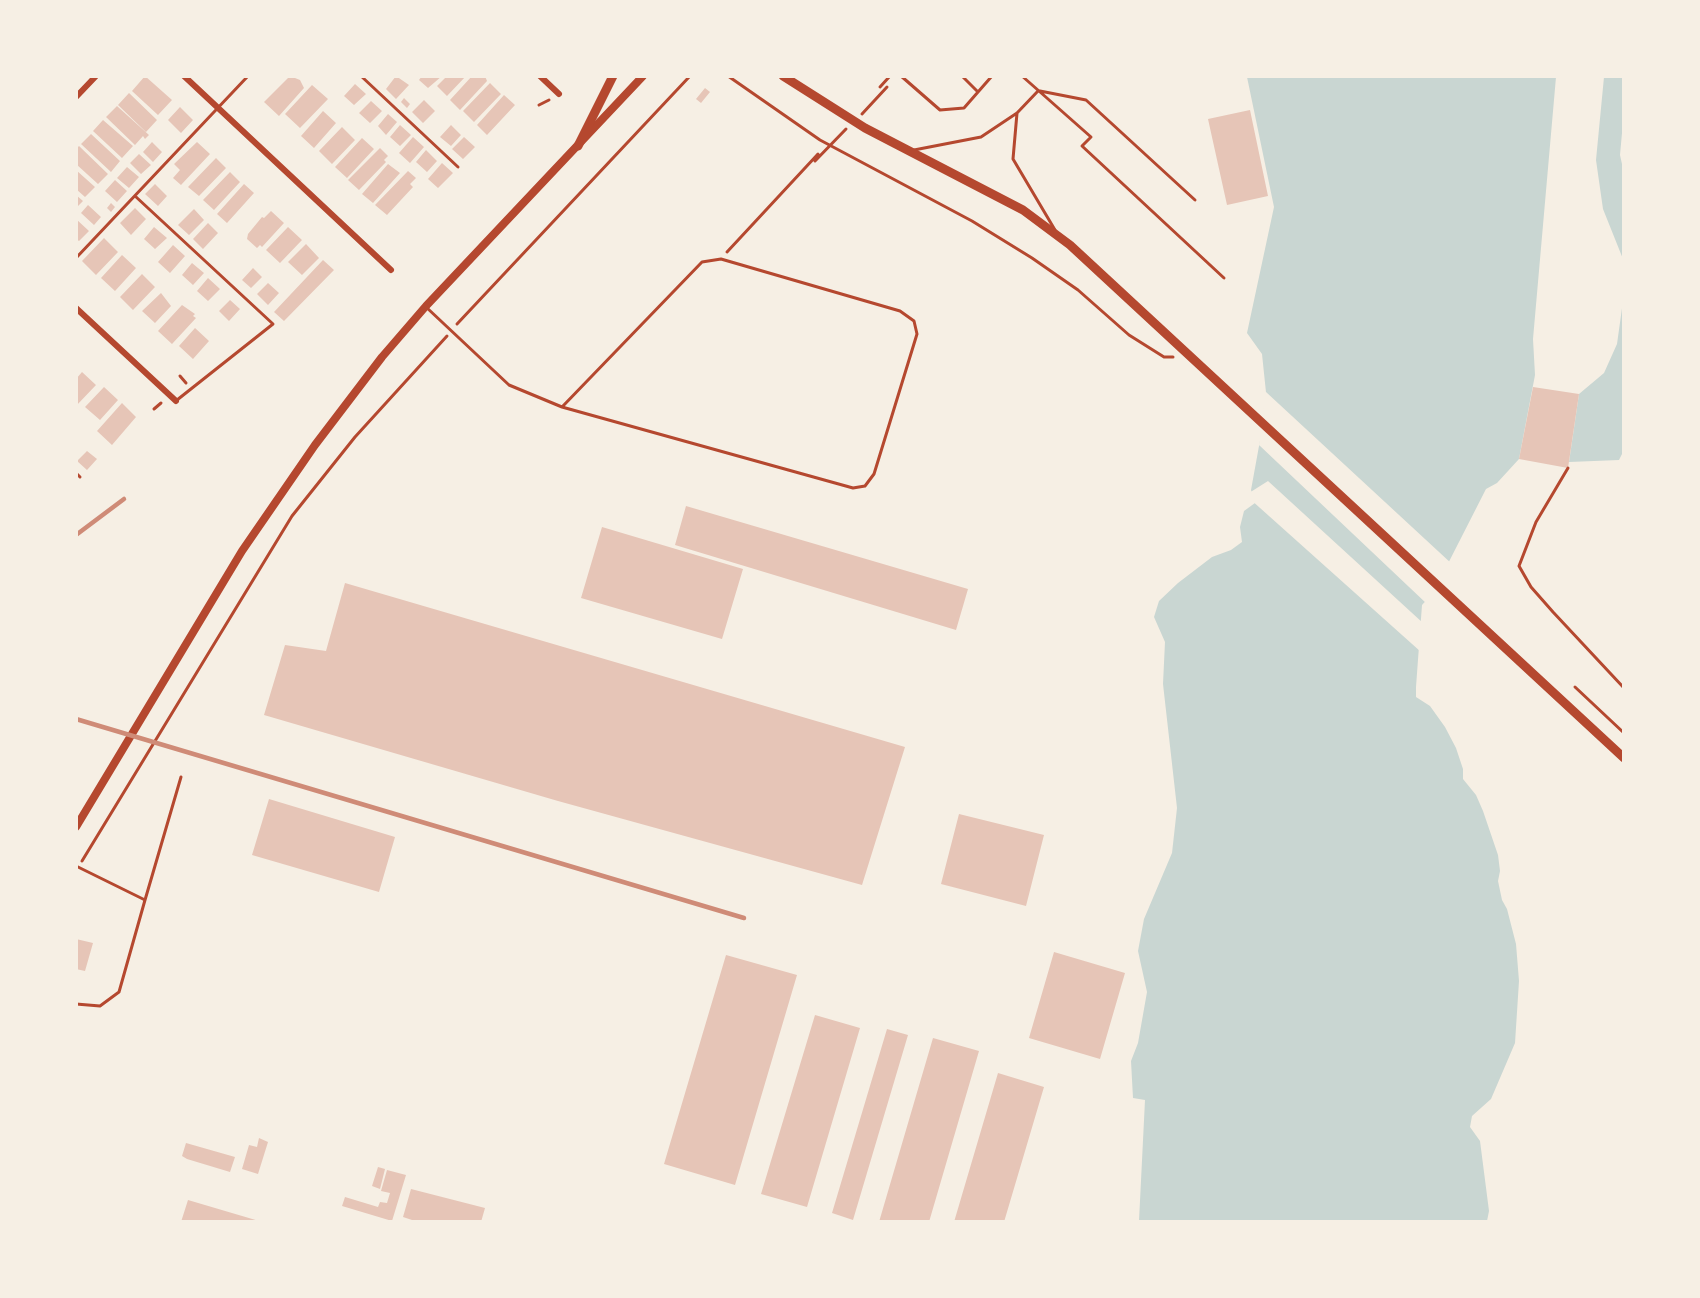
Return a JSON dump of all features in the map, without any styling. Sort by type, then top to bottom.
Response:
[{"type":"main road","points":[[578,146],[613,76]]},
{"type":"main road","points":[[783,76],[833,109],[992,193],[1057,234],[1195,358],[1479,626],[1623,758]]},
{"type":"street","points":[[76,97],[96,76]]},
{"type":"street","points":[[184,76],[390,270]]},
{"type":"street","points":[[540,76],[559,94]]},
{"type":"street","points":[[76,827],[242,551],[281,492],[382,357],[426,306],[643,76]]},
{"type":"street","points":[[76,308],[176,401]]},
{"type":"lane","points":[[76,258],[248,76]]},
{"type":"lane","points":[[361,76],[458,167]]},
{"type":"lane","points":[[901,76],[940,110],[964,108],[992,76]]},
{"type":"lane","points":[[962,76],[978,92]]},
{"type":"lane","points":[[1022,76],[1091,136],[1082,146],[1224,278]]},
{"type":"lane","points":[[910,150],[933,148],[981,137],[1017,113],[1038,91]]},
{"type":"lane","points":[[1038,91],[1086,100],[1195,200]]},
{"type":"lane","points":[[1017,113],[1013,159],[1057,234]]},
{"type":"lane","points":[[135,196],[273,324],[176,401]]},
{"type":"lane","points":[[426,306],[509,385],[562,407],[853,488],[865,486],[874,474],[917,334],[914,321],[900,310],[721,259],[702,262],[562,407]]},
{"type":"lane","points":[[1568,468],[1536,522],[1519,566],[1546,604],[1623,688]]},
{"type":"lane","points":[[76,473],[80,477]]},
{"type":"lane","points":[[76,1004],[100,1006],[119,992],[181,777]]},
{"type":"lane","points":[[78,866],[145,900]]},
{"type":"path","points":[[78,866],[292,516],[355,437],[451,330],[690,76]]},
{"type":"path","points":[[728,76],[820,140],[972,221],[1032,258],[1078,290],[1129,335],[1164,357],[1195,358]]},
{"type":"path","points":[[880,87],[890,76]]},
{"type":"path","points":[[721,259],[818,154]]},
{"type":"path","points":[[154,409],[160,403]]},
{"type":"path","points":[[1575,687],[1623,733]]},
{"type":"shaded area","points":[[1247,77],[1556,77],[1533,339],[1535,375],[1519,459],[1497,483],[1486,489],[1433,593],[1422,605],[1416,687],[1416,697],[1430,706],[1445,727],[1456,748],[1463,769],[1463,779],[1476,795],[1483,811],[1498,855],[1500,871],[1498,881],[1516,944],[1519,981],[1515,1043],[1491,1099],[1472,1116],[1470,1127],[1480,1141],[1489,1211],[1487,1221],[1139,1221],[1145,1100],[1133,1098],[1131,1061],[1138,1043],[1147,992],[1138,951],[1144,919],[1172,853],[1177,808],[1163,684],[1165,642],[1154,617],[1159,601],[1178,583],[1212,557],[1231,550],[1242,542],[1240,527],[1244,511],[1255,503],[1251,490],[1267,402],[1262,354],[1247,333],[1274,207]]},
{"type":"shaded area","points":[[1604,77],[1623,77],[1620,155],[1624,173],[1623,259],[1603,209],[1596,160]]},
{"type":"shaded area","points":[[1623,301],[1623,452],[1619,460],[1569,462],[1579,394],[1604,373],[1617,344]]},
{"type":"pier","points":[[1266,392],[1452,564],[1435,595],[1427,604],[1259,445]]},
{"type":"pier","points":[[1268,481],[1423,623],[1421,652],[1250,499],[1249,493]]},
{"type":"building","points":[[145,76],[172,100],[158,115],[132,91]]},
{"type":"building","points":[[290,76],[300,80],[304,88],[279,116],[264,102]]},
{"type":"building","points":[[396,76],[409,85],[396,99],[386,89]]},
{"type":"building","points":[[422,76],[442,76],[428,88],[419,80]]},
{"type":"building","points":[[447,76],[466,76],[447,96],[437,86]]},
{"type":"building","points":[[472,76],[485,76],[487,81],[460,110],[450,100]]},
{"type":"building","points":[[490,83],[501,94],[474,122],[463,111]]},
{"type":"building","points":[[355,84],[366,94],[354,105],[344,96]]},
{"type":"building","points":[[312,85],[328,99],[300,128],[285,114]]},
{"type":"building","points":[[705,88],[710,92],[701,103],[696,99]]},
{"type":"building","points":[[129,93],[157,120],[146,132],[118,105]]},
{"type":"building","points":[[504,95],[515,105],[487,135],[477,125]]},
{"type":"building","points":[[404,98],[410,104],[407,108],[401,102]]},
{"type":"building","points":[[424,100],[435,111],[423,123],[412,112]]},
{"type":"building","points":[[371,101],[382,111],[370,123],[359,113]]},
{"type":"building","points":[[117,106],[149,135],[145,139],[143,136],[135,145],[106,117]]},
{"type":"building","points":[[180,107],[193,120],[181,133],[168,120]]},
{"type":"building","points":[[1250,110],[1268,196],[1227,205],[1208,119]]},
{"type":"building","points":[[323,111],[336,123],[314,148],[301,136]]},
{"type":"building","points":[[388,114],[397,122],[386,135],[378,126]]},
{"type":"building","points":[[103,120],[133,146],[122,158],[93,131]]},
{"type":"building","points":[[400,125],[411,135],[400,146],[390,137]]},
{"type":"building","points":[[451,125],[461,135],[451,146],[440,137]]},
{"type":"building","points":[[342,127],[355,140],[332,164],[319,151]]},
{"type":"building","points":[[91,134],[120,161],[111,172],[81,144]]},
{"type":"building","points":[[413,137],[424,147],[410,163],[399,153]]},
{"type":"building","points":[[464,137],[475,147],[463,159],[452,149]]},
{"type":"building","points":[[362,138],[374,149],[347,178],[335,167]]},
{"type":"building","points":[[152,142],[162,152],[153,162],[143,152]]},
{"type":"building","points":[[197,142],[210,154],[181,185],[173,178],[180,170],[174,164]]},
{"type":"building","points":[[79,146],[108,174],[98,184],[76,164],[76,149]]},
{"type":"building","points":[[380,148],[388,156],[384,160],[386,162],[359,190],[348,180]]},
{"type":"building","points":[[426,150],[437,161],[427,172],[416,162]]},
{"type":"building","points":[[139,154],[151,165],[141,174],[130,163]]},
{"type":"building","points":[[216,158],[226,168],[199,196],[188,187]]},
{"type":"building","points":[[442,163],[453,173],[438,188],[428,179]]},
{"type":"building","points":[[388,164],[400,173],[373,203],[362,194]]},
{"type":"building","points":[[127,167],[139,177],[129,188],[117,178]]},
{"type":"building","points":[[76,170],[95,187],[85,197],[76,189]]},
{"type":"building","points":[[408,171],[416,178],[410,184],[413,187],[387,215],[375,205]]},
{"type":"building","points":[[230,172],[240,182],[214,210],[203,200]]},
{"type":"building","points":[[115,180],[127,191],[117,202],[105,191]]},
{"type":"building","points":[[155,184],[167,196],[158,206],[145,194]]},
{"type":"building","points":[[244,184],[254,193],[227,223],[217,214]]},
{"type":"building","points":[[76,195],[83,201],[76,208]]},
{"type":"building","points":[[111,203],[115,207],[111,212],[107,208]]},
{"type":"building","points":[[88,205],[101,217],[94,225],[81,213]]},
{"type":"building","points":[[135,208],[146,219],[131,235],[120,223]]},
{"type":"building","points":[[194,209],[204,220],[189,235],[178,225]]},
{"type":"building","points":[[271,211],[284,223],[262,247],[260,245],[257,248],[247,239],[248,234],[262,217],[264,218]]},
{"type":"building","points":[[76,219],[89,231],[79,241],[76,239]]},
{"type":"building","points":[[208,223],[218,233],[203,249],[193,239]]},
{"type":"building","points":[[154,227],[167,238],[155,249],[144,239]]},
{"type":"building","points":[[288,227],[302,240],[280,263],[266,250]]},
{"type":"building","points":[[104,238],[118,252],[96,275],[82,261]]},
{"type":"building","points":[[306,244],[319,258],[302,275],[288,262]]},
{"type":"building","points":[[173,245],[185,256],[170,273],[158,262]]},
{"type":"building","points":[[122,255],[136,268],[115,291],[101,278]]},
{"type":"building","points":[[323,260],[334,270],[284,321],[274,312]]},
{"type":"building","points":[[192,263],[204,273],[193,285],[182,275]]},
{"type":"building","points":[[253,268],[262,277],[251,288],[242,280]]},
{"type":"building","points":[[142,274],[155,287],[133,310],[120,297]]},
{"type":"building","points":[[208,278],[220,289],[208,301],[197,291]]},
{"type":"building","points":[[268,283],[279,293],[268,305],[257,294]]},
{"type":"building","points":[[161,293],[171,306],[155,323],[142,311]]},
{"type":"building","points":[[230,300],[240,309],[229,321],[219,311]]},
{"type":"building","points":[[182,305],[195,314],[193,316],[196,318],[172,344],[158,331]]},
{"type":"building","points":[[195,328],[209,341],[193,359],[179,346]]},
{"type":"building","points":[[82,372],[96,385],[76,406],[76,379]]},
{"type":"building","points":[[104,387],[118,400],[100,420],[85,407]]},
{"type":"building","points":[[1533,387],[1579,394],[1568,468],[1519,459]]},
{"type":"building","points":[[122,403],[136,417],[112,445],[97,431]]},
{"type":"building","points":[[87,451],[97,459],[87,470],[77,461]]},
{"type":"building","points":[[686,506],[968,589],[956,630],[675,545]]},
{"type":"building","points":[[602,527],[743,569],[722,639],[581,598]]},
{"type":"building","points":[[345,583],[905,747],[862,885],[558,801],[264,715],[285,645],[326,651]]},
{"type":"building","points":[[269,799],[395,837],[379,892],[252,855]]},
{"type":"building","points":[[959,814],[1044,835],[1026,906],[941,884]]},
{"type":"building","points":[[76,939],[93,943],[85,971],[76,969]]},
{"type":"building","points":[[1054,952],[1125,973],[1100,1059],[1029,1038]]},
{"type":"building","points":[[726,955],[797,975],[735,1185],[664,1164]]},
{"type":"building","points":[[815,1015],[860,1028],[807,1207],[761,1194]]},
{"type":"building","points":[[887,1029],[908,1035],[853,1220],[832,1213]]},
{"type":"building","points":[[933,1038],[979,1051],[929,1222],[879,1222]]},
{"type":"building","points":[[998,1073],[1044,1087],[1004,1222],[954,1222]]},
{"type":"building","points":[[259,1138],[268,1142],[258,1174],[242,1169],[249,1145],[257,1147]]},
{"type":"building","points":[[186,1143],[235,1157],[230,1172],[182,1156]]},
{"type":"building","points":[[378,1167],[385,1169],[380,1189],[372,1186]]},
{"type":"building","points":[[387,1170],[406,1175],[392,1221],[342,1206],[345,1197],[378,1207],[380,1202],[387,1203],[390,1193],[381,1191]]},
{"type":"building","points":[[411,1189],[485,1208],[481,1222],[418,1222],[403,1217]]},
{"type":"building","points":[[188,1200],[259,1221],[259,1222],[181,1222]]},
{"type":"railway","points":[[76,535],[124,499]]},
{"type":"railway","points":[[76,719],[744,918]]}]
